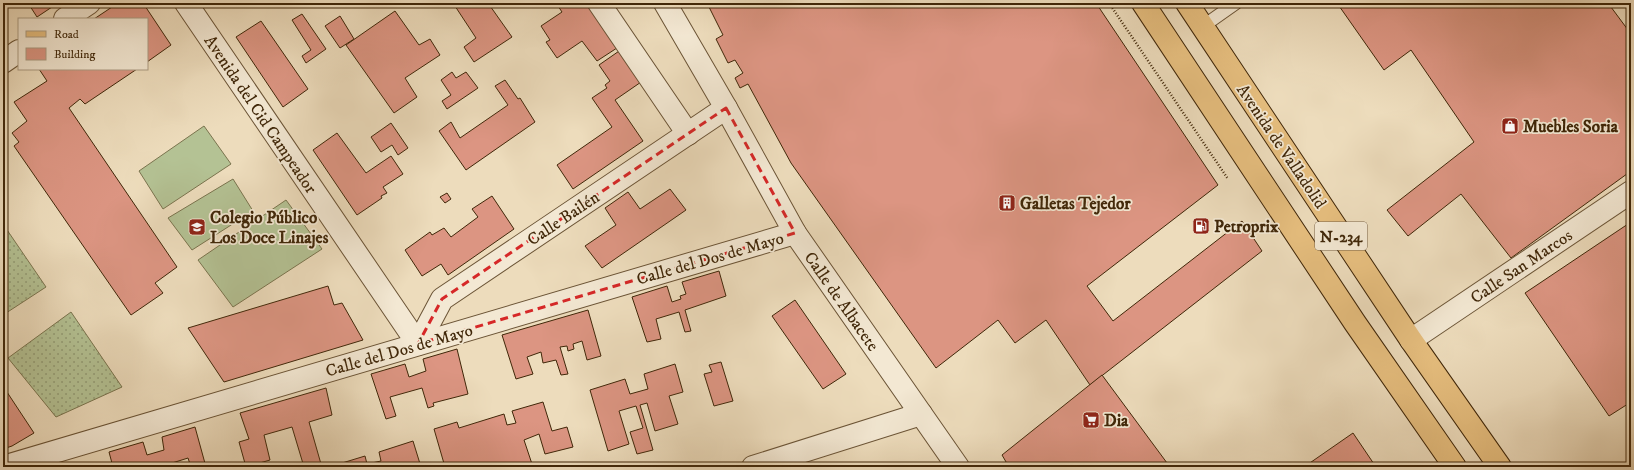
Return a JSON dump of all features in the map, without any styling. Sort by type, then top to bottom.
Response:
[{"type":"main road","name":"N-234","points":[[1143,3],[1351,316],[1455,467]]},
{"type":"main road","name":"Avenida de Valladolid","points":[[1187,3],[1410,340],[1500,467]]},
{"type":"street","points":[[66,18],[89,3]]},
{"type":"street","name":"Avenida del Cid Campeador","points":[[186,3],[418,344]]},
{"type":"street","points":[[599,3],[688,134]]},
{"type":"street","name":"Calle de Albacete","points":[[665,3],[726,108],[795,233],[958,467]]},
{"type":"street","points":[[3,62],[18,52]]},
{"type":"street","name":"Calle Bailén","points":[[418,344],[442,299],[726,108]]},
{"type":"street","name":"Calle San Marcos","points":[[1410,340],[1631,192]]},
{"type":"street","name":"Calle del Dos de Mayo","points":[[3,467],[795,233]]},
{"type":"street","points":[[753,467],[921,414]]},
{"type":"lane","points":[[1202,27],[1236,3]]},
{"type":"highlighted area","points":[[726,108],[795,233],[418,344],[442,299]]},
{"type":"green space","points":[[204,126],[231,164],[163,209],[139,171]]},
{"type":"green space","points":[[233,179],[253,211],[192,250],[168,218]]},
{"type":"green space","points":[[286,200],[322,249],[233,307],[198,260]]},
{"type":"green space","points":[[3,224],[46,287],[3,315]]},
{"type":"green space","points":[[71,312],[122,387],[56,417],[8,358]]},
{"type":"building","points":[[28,3],[58,3],[37,17]]},
{"type":"building","points":[[118,3],[143,3],[171,45],[148,61],[148,18],[96,18]]},
{"type":"building","points":[[453,3],[488,3],[512,37],[474,62],[464,47],[476,38]]},
{"type":"building","points":[[556,3],[591,3],[620,46],[597,61],[582,41],[557,58],[546,42],[550,40],[541,26],[562,12]]},
{"type":"building","name":"Galletas Tejedor","points":[[707,3],[1096,3],[1218,185],[1087,286],[1113,321],[1242,221],[1262,251],[1090,385],[1046,320],[1015,343],[998,320],[936,368],[791,163],[748,84],[740,88],[735,78],[743,73],[735,60],[728,63],[716,39],[723,35]]},
{"type":"building","points":[[1337,3],[1608,3],[1631,34],[1631,171],[1511,258],[1461,194],[1408,236],[1387,210],[1474,142],[1411,50],[1384,70]]},
{"type":"building","points":[[395,11],[419,45],[430,39],[440,55],[405,78],[417,97],[394,113],[346,45]]},
{"type":"building","points":[[302,14],[326,49],[306,63],[302,56],[311,50],[292,20]]},
{"type":"building","points":[[340,16],[354,39],[340,48],[325,26]]},
{"type":"building","points":[[261,21],[308,89],[283,107],[236,37]]},
{"type":"building","points":[[622,49],[644,80],[615,100],[643,141],[573,189],[557,165],[612,127],[592,98],[607,88],[605,85],[610,81],[599,65]]},
{"type":"building","points":[[40,70],[136,70],[85,104],[80,99],[69,108],[177,267],[155,283],[163,293],[131,315],[14,146],[19,142],[12,133],[27,121],[14,102],[47,81]]},
{"type":"building","points":[[452,72],[456,78],[466,72],[478,88],[447,109],[442,101],[451,95],[441,80]]},
{"type":"building","points":[[505,80],[518,99],[520,98],[535,122],[466,170],[439,131],[451,122],[460,138],[508,105],[495,86]]},
{"type":"building","points":[[391,123],[408,148],[398,155],[392,145],[381,152],[371,137]]},
{"type":"building","points":[[337,133],[366,173],[391,156],[403,174],[383,187],[387,193],[381,196],[382,198],[357,215],[313,150]]},
{"type":"building","points":[[670,189],[686,210],[602,268],[585,246],[616,225],[605,208],[628,192],[640,209]]},
{"type":"building","points":[[447,193],[451,199],[445,203],[440,197]]},
{"type":"building","points":[[492,196],[514,229],[448,275],[441,264],[422,276],[405,250],[430,232],[432,235],[444,228],[451,237],[478,217],[472,209]]},
{"type":"building","points":[[1631,222],[1631,402],[1609,416],[1525,293]]},
{"type":"building","points":[[719,271],[726,296],[685,310],[691,331],[685,332],[679,312],[656,319],[661,339],[647,342],[632,297],[667,286],[672,302],[681,299],[680,296],[686,294],[682,282]]},
{"type":"building","points":[[328,286],[334,305],[342,303],[363,340],[224,382],[188,328]]},
{"type":"building","points":[[795,300],[846,374],[823,389],[772,316]]},
{"type":"building","points":[[588,310],[601,356],[587,360],[582,341],[573,344],[574,349],[568,351],[567,346],[560,347],[568,374],[561,375],[556,360],[543,363],[541,352],[527,357],[533,374],[516,379],[502,335]]},
{"type":"building","points":[[457,349],[468,394],[433,403],[434,406],[428,408],[422,388],[390,397],[396,416],[386,419],[371,374],[405,364],[409,377],[426,371],[423,359]]},
{"type":"building","points":[[721,362],[733,401],[714,406],[704,374],[712,372],[709,365]]},
{"type":"building","points":[[675,364],[683,392],[669,396],[678,424],[655,431],[647,403],[640,405],[653,450],[637,454],[630,432],[643,428],[636,406],[619,411],[629,444],[608,451],[590,390],[625,379],[630,394],[648,389],[644,374]]},
{"type":"building","name":"Dia","points":[[1102,375],[1170,467],[1009,467],[1002,455]]},
{"type":"building","points":[[3,386],[34,433],[12,446],[3,449]]},
{"type":"building","points":[[326,388],[332,415],[309,422],[321,464],[304,467],[292,427],[264,435],[270,460],[246,467],[239,442],[249,439],[240,413]]},
{"type":"building","points":[[543,402],[552,431],[567,427],[573,447],[545,454],[539,434],[524,440],[533,467],[445,467],[434,429],[457,422],[459,428],[504,414],[507,425],[516,423],[512,411]]},
{"type":"building","points":[[195,427],[206,467],[191,467],[188,458],[169,464],[170,467],[113,467],[109,452],[143,442],[147,455],[164,450],[162,437]]},
{"type":"building","points":[[1353,433],[1376,467],[1304,467]]},
{"type":"building","points":[[413,441],[421,467],[329,467],[365,456],[367,464],[381,461],[379,452]]},
{"type":"place","name":"Muebles Soria","points":[[1510,126]]},
{"type":"place","name":"Galletas Tejedor","points":[[1007,203]]},
{"type":"place","name":"Petroprix","points":[[1201,226]]},
{"type":"place","name":"Colegio Público Los Doce Linajes","points":[[197,227]]},
{"type":"place","name":"Dia","points":[[1091,420]]}]
